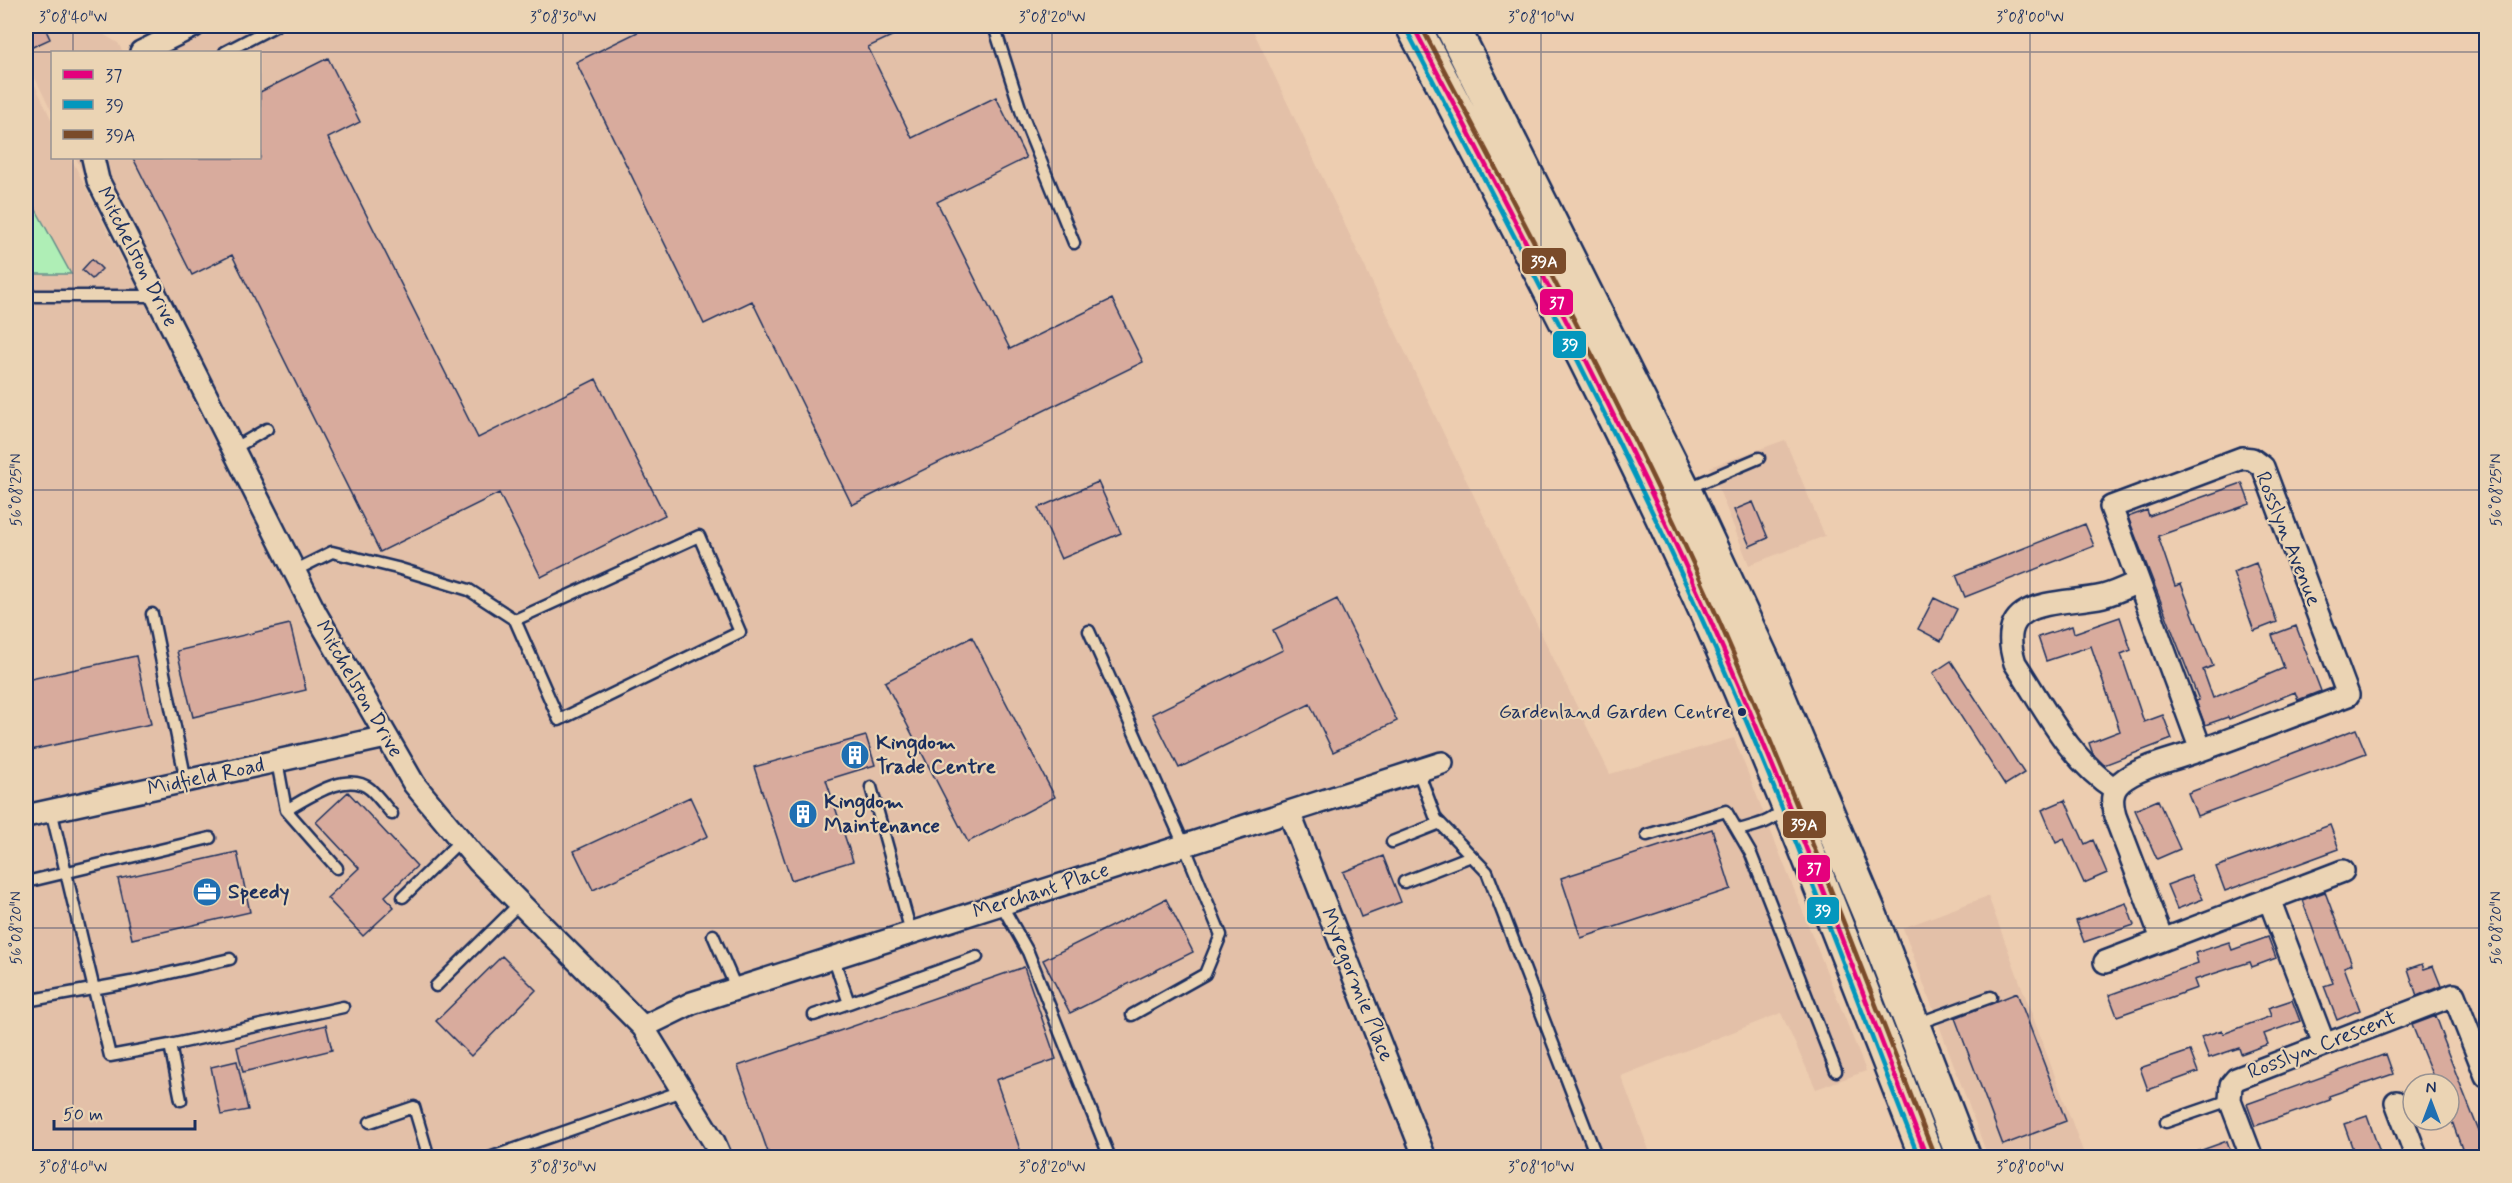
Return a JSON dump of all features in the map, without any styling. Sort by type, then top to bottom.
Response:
[{"type":"main road","points":[[1413,26],[1632,454],[1712,624],[1777,806],[1809,859],[1928,1158]]},
{"type":"main road","points":[[1452,26],[1683,490],[1767,670],[1870,915],[1964,1158]]},
{"type":"street","points":[[156,49],[194,26]]},
{"type":"street","points":[[1398,26],[1457,110]]},
{"type":"street","name":"Mitchelston Drive","points":[[93,159],[98,180],[321,624],[414,784],[478,861],[643,1027],[714,1142],[721,1158]]},
{"type":"street","name":"Rosslyn Avenue","points":[[2138,582],[2110,507],[2242,458],[2252,459],[2263,467],[2349,695],[2200,750]]},
{"type":"street","points":[[2115,789],[2088,770],[2015,663],[2010,646],[2011,629],[2018,617],[2029,609],[2044,604],[2104,596],[2138,582],[2200,750],[2139,772],[2121,781],[2115,789],[2112,802],[2115,816],[2162,939]]},
{"type":"street","name":"Midfield Road","points":[[26,816],[386,737]]},
{"type":"street","name":"Merchant Place","points":[[643,1027],[692,1002],[1442,763]]},
{"type":"street","name":"Myregormie Place","points":[[1289,812],[1425,1158]]},
{"type":"street","points":[[2105,962],[2343,871]]},
{"type":"street","points":[[2269,899],[2324,1044]]},
{"type":"street","name":"Rosslyn Crescent","points":[[2252,1158],[2230,1100],[2231,1085],[2236,1078],[2454,995],[2487,1076]]},
{"type":"street","points":[[2396,1102],[2417,1158]]},
{"type":"lane","points":[[227,51],[275,26]]},
{"type":"lane","points":[[994,26],[1023,117],[1074,243]]},
{"type":"lane","points":[[26,296],[156,296]]},
{"type":"lane","points":[[233,448],[267,429]]},
{"type":"lane","points":[[1683,490],[1759,458]]},
{"type":"lane","points":[[294,571],[332,552],[397,568],[469,590],[514,620],[559,720],[740,632],[699,536],[514,620]]},
{"type":"lane","points":[[152,614],[186,781]]},
{"type":"lane","points":[[1089,631],[1184,845],[1221,935],[1205,974],[1132,1014]]},
{"type":"lane","points":[[277,761],[286,810],[337,868]]},
{"type":"lane","points":[[1418,771],[1436,819],[1487,872],[1597,1158]]},
{"type":"lane","points":[[286,810],[319,792],[350,782],[359,782],[370,789],[393,814]]},
{"type":"lane","points":[[871,787],[911,933]]},
{"type":"lane","points":[[1739,830],[1777,806]]},
{"type":"lane","points":[[51,810],[92,989],[110,1056],[343,1007]]},
{"type":"lane","points":[[1647,835],[1726,811],[1751,854],[1836,1071]]},
{"type":"lane","points":[[1392,842],[1440,823]]},
{"type":"lane","points":[[26,882],[210,838]]},
{"type":"lane","points":[[403,897],[461,840]]},
{"type":"lane","points":[[1404,882],[1471,856]]},
{"type":"lane","points":[[436,986],[520,903]]},
{"type":"lane","points":[[1001,904],[1028,952],[1110,1158]]},
{"type":"lane","points":[[713,935],[736,988]]},
{"type":"lane","points":[[833,957],[849,1003]]},
{"type":"lane","points":[[814,1016],[977,957]]},
{"type":"lane","points":[[26,1001],[131,982],[230,959]]},
{"type":"lane","points":[[1912,1025],[1991,997]]},
{"type":"lane","points":[[170,1045],[182,1100]]},
{"type":"lane","points":[[489,1158],[682,1090]]},
{"type":"lane","points":[[2166,1122],[2230,1100]]},
{"type":"lane","points":[[370,1122],[414,1107],[429,1158]]},
{"type":"shaded area","points":[[26,26],[99,26],[103,34],[118,43],[122,51],[51,51],[51,110],[26,60]]},
{"type":"shaded area","points":[[224,26],[1251,26],[1450,447],[1610,774],[1734,738],[1866,1071],[1816,1089],[1781,1013],[1621,1076],[1652,1158],[26,1157],[26,66],[51,119],[51,159],[72,159],[134,284],[76,159],[261,159],[261,51],[172,51]]},
{"type":"shaded area","points":[[1785,440],[1825,536],[1749,565],[1710,467]]},
{"type":"shaded area","points":[[1988,896],[2085,1157],[1988,1157],[1903,928]]},
{"type":"green space","points":[[26,208],[35,208],[71,274],[26,274]]},
{"type":"building","points":[[26,26],[44,26],[50,39],[26,50]]},
{"type":"building","points":[[650,26],[913,26],[868,47],[912,138],[996,97],[1026,158],[937,202],[1010,349],[1112,299],[1143,362],[852,505],[752,301],[704,324],[576,62]]},
{"type":"building","points":[[328,58],[360,122],[328,138],[478,438],[596,379],[665,515],[541,577],[499,493],[380,552],[232,255],[192,275],[134,159],[261,159],[261,92]]},
{"type":"building","points":[[92,259],[102,269],[92,279],[82,270]]},
{"type":"building","points":[[1098,482],[1121,533],[1061,559],[1038,508]]},
{"type":"building","points":[[2242,483],[2250,504],[2158,536],[2175,586],[2181,584],[2213,666],[2203,670],[2213,698],[2284,668],[2272,635],[2296,626],[2321,691],[2298,700],[2295,692],[2229,719],[2228,717],[2205,725],[2196,701],[2199,700],[2128,517],[2147,510],[2149,516]]},
{"type":"building","points":[[1753,502],[1768,538],[1750,546],[1734,510]]},
{"type":"building","points":[[2085,524],[2094,546],[1965,597],[1956,575]]},
{"type":"building","points":[[2256,563],[2277,622],[2254,631],[2233,572]]},
{"type":"building","points":[[1934,598],[1957,609],[1941,641],[1918,629]]},
{"type":"building","points":[[1337,599],[1397,721],[1333,752],[1310,704],[1179,768],[1152,714],[1283,650],[1273,630]]},
{"type":"building","points":[[2120,617],[2131,650],[2121,654],[2144,722],[2163,715],[2172,739],[2104,765],[2093,754],[2089,743],[2120,731],[2091,646],[2046,661],[2038,637],[2072,626],[2074,633]]},
{"type":"building","points":[[290,624],[306,690],[193,717],[177,651]]},
{"type":"building","points":[[972,637],[1055,797],[968,842],[885,682]]},
{"type":"building","points":[[136,656],[151,724],[26,751],[26,680]]},
{"type":"building","points":[[1951,661],[2024,773],[2005,785],[1933,673]]},
{"type":"building","points":[[2356,729],[2366,753],[2197,816],[2188,793]]},
{"type":"building","name":"Kingdom Maintenance","points":[[866,736],[875,765],[826,780],[853,861],[791,880],[754,767]]},
{"type":"building","points":[[348,792],[417,866],[385,896],[394,907],[363,936],[327,898],[359,868],[316,822]]},
{"type":"building","points":[[690,797],[708,836],[593,890],[574,851]]},
{"type":"building","points":[[2065,800],[2085,844],[2093,840],[2107,873],[2084,883],[2064,839],[2056,843],[2042,810]]},
{"type":"building","points":[[2158,800],[2180,849],[2157,859],[2135,810]]},
{"type":"building","points":[[2330,825],[2339,849],[2225,891],[2216,867]]},
{"type":"building","points":[[1712,829],[1731,889],[1581,938],[1561,878]]},
{"type":"building","points":[[237,852],[250,912],[132,939],[118,879]]},
{"type":"building","points":[[1383,856],[1401,902],[1361,917],[1343,872]]},
{"type":"building","points":[[2191,876],[2203,899],[2177,909],[2167,885]]},
{"type":"building","points":[[2325,892],[2352,964],[2344,967],[2360,1010],[2337,1020],[2324,986],[2333,983],[2302,900]]},
{"type":"building","points":[[1166,899],[1193,952],[1070,1013],[1043,960]]},
{"type":"building","points":[[2126,903],[2134,925],[2084,942],[2076,921]]},
{"type":"building","points":[[2268,937],[2276,958],[2252,967],[2250,962],[2194,980],[2197,988],[2117,1016],[2109,995],[2198,963],[2195,953],[2229,942],[2232,950]]},
{"type":"building","points":[[502,956],[536,990],[471,1056],[436,1021]]},
{"type":"building","points":[[2422,964],[2424,969],[2433,966],[2441,986],[2417,996],[2408,969]]},
{"type":"building","points":[[1024,967],[1056,1059],[996,1080],[1023,1158],[802,1158],[800,1153],[786,1158],[770,1158],[738,1066]]},
{"type":"building","points":[[2017,993],[2066,1121],[2003,1145],[1955,1018]]},
{"type":"building","points":[[2292,1000],[2300,1021],[2264,1034],[2268,1044],[2241,1054],[2239,1048],[2209,1058],[2201,1037],[2222,1030],[2223,1034],[2271,1016],[2268,1008]]},
{"type":"building","points":[[2436,1016],[2455,1072],[2431,1072],[2412,1025]]},
{"type":"building","points":[[326,1025],[332,1050],[243,1072],[237,1047]]},
{"type":"building","points":[[2190,1051],[2198,1072],[2148,1090],[2140,1068]]},
{"type":"building","points":[[2386,1054],[2393,1074],[2329,1096],[2330,1100],[2255,1126],[2247,1104]]},
{"type":"building","points":[[237,1061],[248,1110],[221,1115],[211,1067]]},
{"type":"building","points":[[2461,1086],[2486,1149],[2465,1157],[2456,1132],[2461,1132]]},
{"type":"building","points":[[2367,1116],[2382,1158],[2356,1158],[2344,1124]]},
{"type":"building","points":[[2227,1141],[2233,1158],[2188,1158],[2188,1155]]},
{"type":"transit line","name":"37","points":[[1413,26],[1605,397],[1712,624],[1796,823],[1927,1158]]},
{"type":"transit line","name":"39A","points":[[1421,26],[1613,396],[1686,547],[1803,821],[1934,1155]]},
{"type":"transit line","name":"39","points":[[1406,29],[1598,400],[1705,626],[1789,824],[1919,1158]]},
{"type":"place","name":"Gardenland Garden Centre","points":[[1742,712]]},
{"type":"place","name":"Kingdom Trade Centre","points":[[855,755]]},
{"type":"place","name":"Kingdom Maintenance","points":[[803,814]]},
{"type":"place","name":"Speedy","points":[[207,892]]}]
